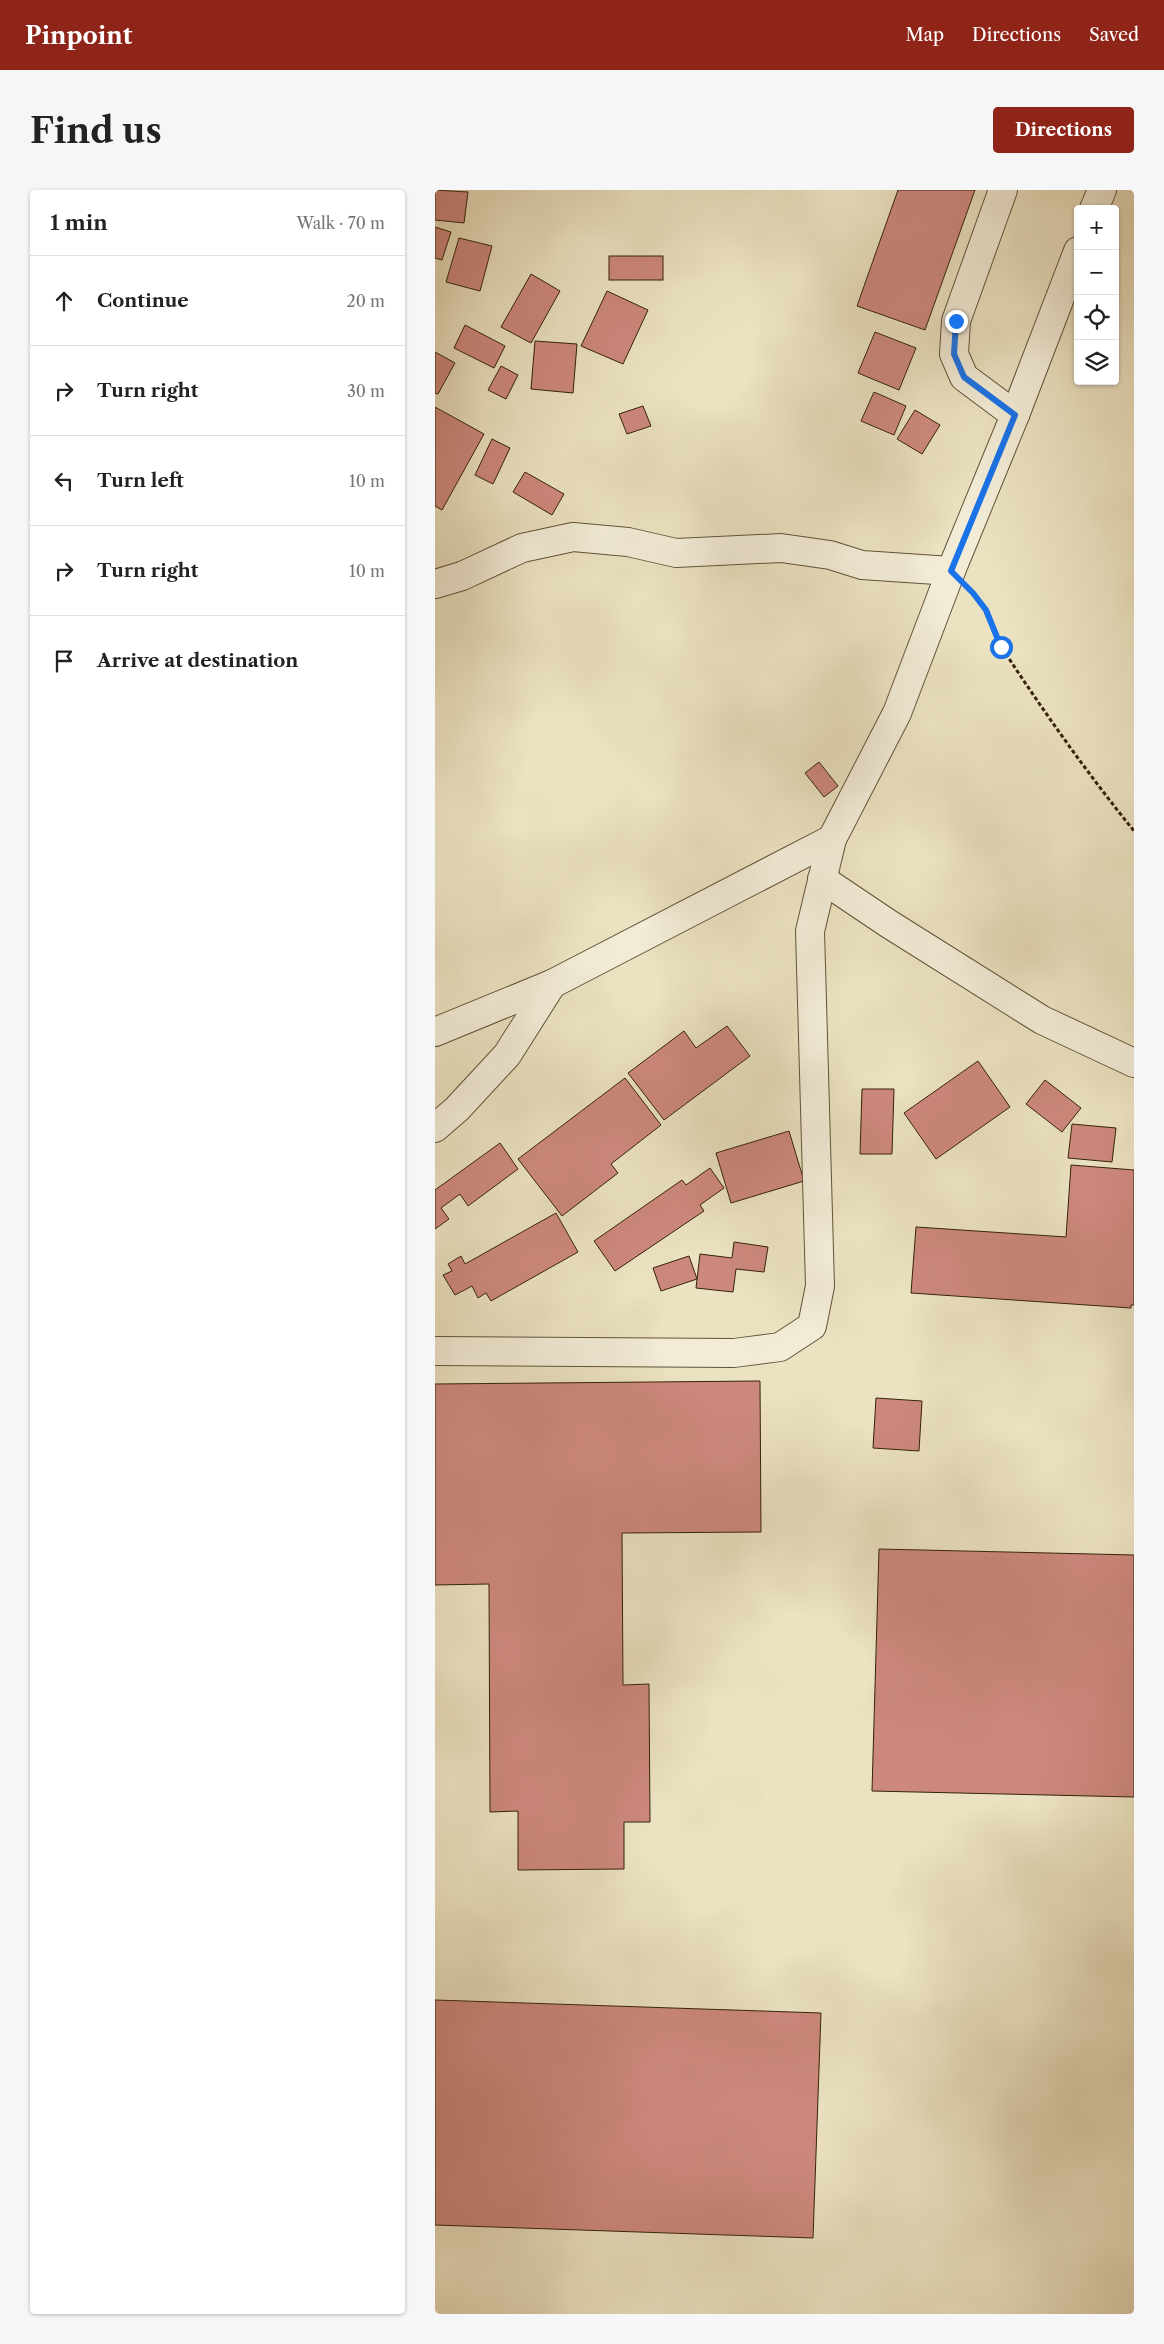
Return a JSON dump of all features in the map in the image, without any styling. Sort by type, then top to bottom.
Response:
[{"type":"street","points":[[1003,190],[956,321],[954,354],[964,377],[1015,415]]},
{"type":"street","points":[[1096,205],[1102,190]]},
{"type":"street","points":[[435,1351],[734,1353],[780,1347],[812,1326],[820,1286],[810,931],[822,879],[832,839],[897,713],[951,571],[1015,415],[1074,261]]},
{"type":"street","points":[[435,584],[462,576],[522,548],[573,537],[628,542],[675,553],[781,548],[830,555],[862,565],[951,571]]},
{"type":"street","points":[[435,1032],[552,984],[832,839]]},
{"type":"street","points":[[822,879],[889,924],[1042,1020],[1134,1063]]},
{"type":"street","points":[[435,1128],[457,1109],[507,1055],[552,984]]},
{"type":"path","points":[[951,571],[973,593],[986,610],[1001,647],[1036,701],[1081,764],[1134,831]]},
{"type":"building","points":[[435,190],[468,192],[464,223],[435,220]]},
{"type":"building","points":[[898,190],[975,190],[925,330],[857,306]]},
{"type":"building","points":[[435,227],[451,232],[442,260],[435,258]]},
{"type":"building","points":[[459,238],[492,246],[480,291],[446,282]]},
{"type":"building","points":[[609,256],[663,256],[663,280],[609,280]]},
{"type":"building","points":[[531,274],[560,291],[531,343],[501,327]]},
{"type":"building","points":[[607,291],[648,310],[623,364],[581,346]]},
{"type":"building","points":[[465,325],[505,346],[494,368],[454,348]]},
{"type":"building","points":[[875,332],[916,348],[899,390],[858,373]]},
{"type":"building","points":[[535,341],[577,344],[573,393],[531,389]]},
{"type":"building","points":[[435,352],[455,363],[438,394],[435,393]]},
{"type":"building","points":[[501,366],[518,375],[506,399],[488,390]]},
{"type":"building","points":[[874,392],[906,406],[894,435],[861,421]]},
{"type":"building","points":[[643,406],[651,426],[627,434],[619,414]]},
{"type":"building","points":[[435,407],[484,434],[442,510],[435,506]]},
{"type":"building","points":[[915,410],[940,425],[922,454],[897,439]]},
{"type":"building","points":[[492,439],[510,448],[493,484],[475,475]]},
{"type":"building","points":[[525,472],[564,494],[552,515],[513,492]]},
{"type":"building","points":[[819,762],[838,786],[824,797],[805,773]]},
{"type":"building","points":[[727,1026],[750,1056],[664,1120],[628,1073],[684,1031],[696,1048]]},
{"type":"building","points":[[978,1061],[1010,1107],[936,1159],[904,1113]]},
{"type":"building","points":[[625,1078],[661,1125],[611,1164],[618,1173],[562,1216],[518,1159]]},
{"type":"building","points":[[1045,1080],[1081,1108],[1062,1132],[1026,1104]]},
{"type":"building","points":[[862,1089],[894,1089],[892,1154],[860,1154]]},
{"type":"building","points":[[1072,1124],[1116,1128],[1112,1162],[1068,1158]]},
{"type":"building","points":[[789,1131],[804,1181],[731,1203],[716,1153]]},
{"type":"building","points":[[500,1143],[518,1169],[468,1206],[460,1194],[441,1208],[449,1219],[435,1229],[435,1190]]},
{"type":"building","points":[[1071,1165],[1134,1170],[1134,1305],[1131,1305],[1131,1308],[911,1293],[916,1227],[1066,1237]]},
{"type":"building","points":[[710,1168],[724,1188],[700,1205],[704,1211],[615,1271],[594,1241],[682,1180],[686,1185]]},
{"type":"building","points":[[556,1213],[578,1252],[491,1301],[486,1293],[478,1298],[472,1286],[455,1295],[443,1275],[452,1271],[448,1264],[461,1256],[465,1264]]},
{"type":"building","points":[[734,1242],[768,1247],[764,1272],[736,1269],[733,1292],[696,1288],[700,1254],[732,1258]]},
{"type":"building","points":[[689,1256],[697,1279],[661,1291],[653,1268]]},
{"type":"building","points":[[760,1381],[761,1532],[622,1533],[623,1685],[649,1684],[650,1822],[624,1822],[624,1869],[518,1870],[518,1811],[490,1812],[489,1584],[435,1585],[435,1384]]},
{"type":"building","points":[[876,1398],[922,1401],[919,1451],[873,1448]]},
{"type":"building","points":[[879,1549],[1134,1555],[1134,1797],[872,1791]]},
{"type":"building","points":[[435,2000],[821,2013],[813,2238],[435,2225]]},
{"type":"route","points":[[956,321],[954,354],[964,377],[1015,415],[951,571],[973,593],[986,610],[1001,647]]}]
